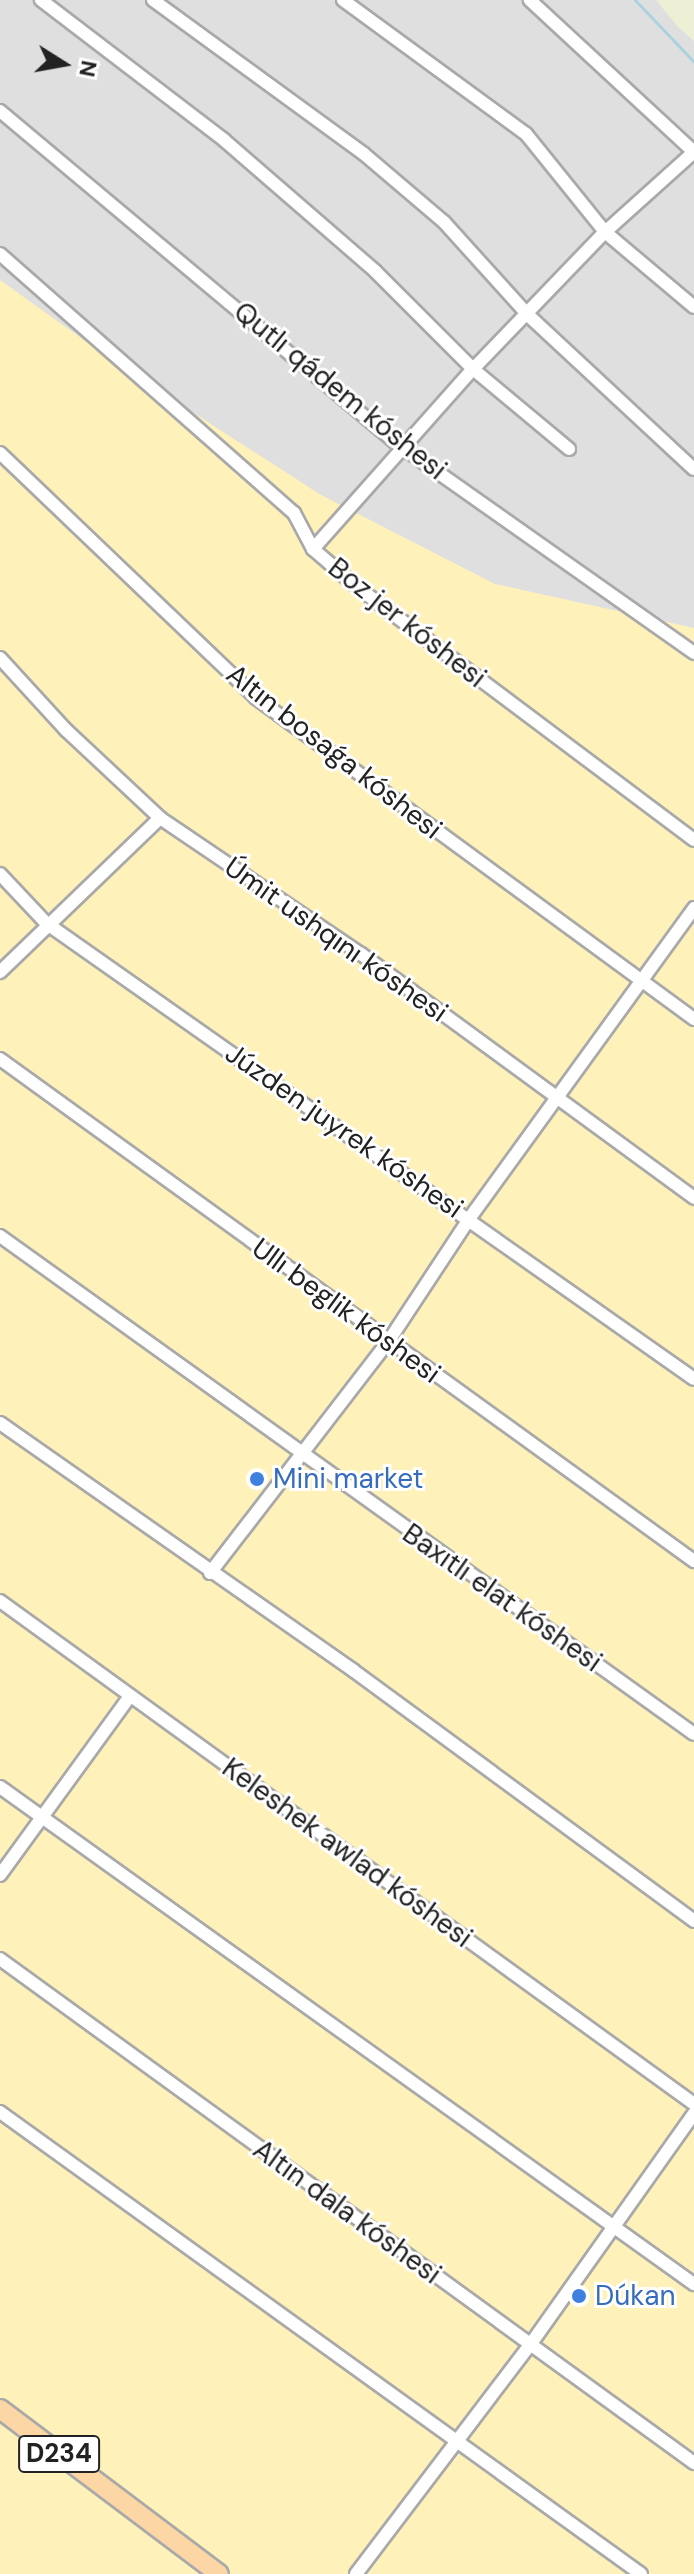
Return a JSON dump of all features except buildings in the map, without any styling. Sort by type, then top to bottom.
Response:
[{"type":"main road","name":"D234","points":[[0,2409],[219,2574]]},
{"type":"street","points":[[41,0],[224,140],[375,271],[473,369],[569,449]]},
{"type":"street","points":[[153,0],[364,154],[444,222],[528,315],[694,469]]},
{"type":"street","points":[[343,0],[526,134],[605,232],[694,307]]},
{"type":"street","points":[[313,549],[473,369],[605,232],[694,152],[530,0]]},
{"type":"street","name":"Qutlı qádem kóshesi","points":[[0,111],[402,447],[694,653]]},
{"type":"street","name":"Boz jer kóshesi","points":[[0,254],[294,513],[313,549],[357,587],[694,840]]},
{"type":"street","name":"Altın bosaǵa kóshesi","points":[[0,453],[256,698],[694,1019]]},
{"type":"street","name":"Úmit ushqını kóshesi","points":[[0,658],[66,730],[160,818],[361,954],[694,1198]]},
{"type":"street","points":[[0,972],[46,923],[160,818]]},
{"type":"street","name":"Júzden juyrek kóshesi","points":[[0,874],[46,923],[694,1379]]},
{"type":"street","points":[[210,1573],[388,1342],[469,1219],[694,908]]},
{"type":"street","name":"Ullı beglik kóshesi","points":[[0,1059],[694,1561]]},
{"type":"street","name":"Baxıtlı elat kóshesi","points":[[0,1236],[301,1456],[694,1734]]},
{"type":"street","points":[[0,1423],[354,1671],[694,1921]]},
{"type":"street","name":"Keleshek awlad kóshesi","points":[[0,1601],[694,2104]]},
{"type":"street","points":[[0,1875],[130,1696]]},
{"type":"street","points":[[0,1787],[694,2284]]},
{"type":"street","name":"Altın dala kóshesi","points":[[0,1959],[694,2463]]},
{"type":"street","points":[[0,2112],[641,2574]]},
{"type":"street","points":[[356,2574],[460,2441],[694,2113]]},
{"type":"shaded area","points":[[0,0],[694,0],[694,2574],[0,2574]]},
{"type":"green space","points":[[656,0],[694,0],[694,41],[679,28]]},
{"type":"sand","points":[[0,280],[113,361],[321,495],[495,584],[694,628],[694,2574],[0,2574]]},
{"type":"waterway","points":[[635,0],[694,62]]},
{"type":"place","name":"Mini market","points":[[257,1479]]},
{"type":"place","name":"Dúkan","points":[[579,2296]]}]
